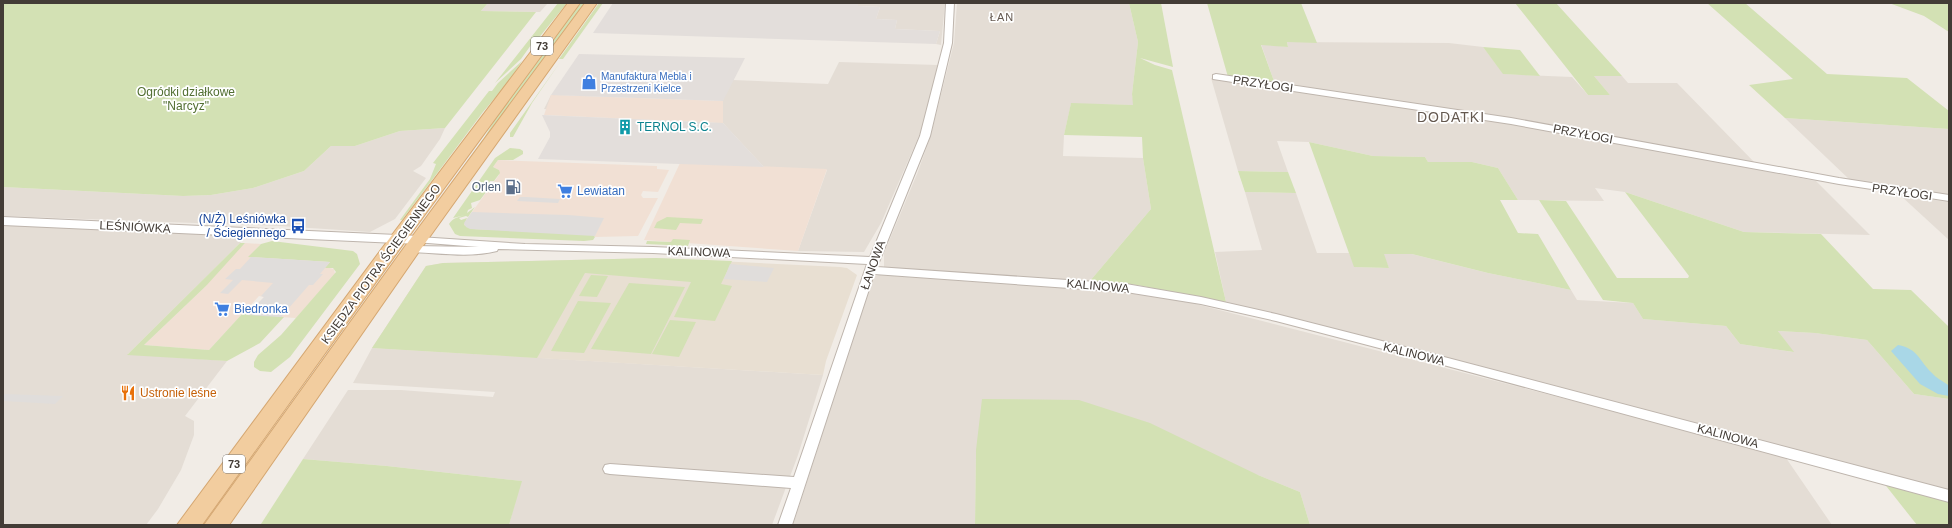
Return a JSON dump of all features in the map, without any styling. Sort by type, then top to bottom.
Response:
[{"type":"main road","name":"KSIĘDZA PIOTRA ŚCIEGIENNEGO","points":[[216,525],[405,244],[574,3]]},
{"type":"main road","name":"KSIĘDZA PIOTRA ŚCIEGIENNEGO","points":[[189,525],[591,3]]},
{"type":"street","name":"ŁANOWA","points":[[785,525],[871,266],[925,136],[948,42],[950,3]]},
{"type":"street","name":"PRZYŁOGI","points":[[1216,77],[1369,98],[1513,121],[1808,177],[1949,198]]},
{"type":"street","name":"LEŚNIÓWKA","points":[[3,221],[268,233],[318,241],[405,244]]},
{"type":"street","name":"KALINOWA","points":[[405,244],[475,251],[524,247],[661,251],[871,266],[1159,292],[1212,303],[1568,393],[1949,496]]},
{"type":"street","points":[[610,469],[799,482]]},
{"type":"shaded area","points":[[488,3],[548,3],[540,12],[481,11]]},
{"type":"shaded area","points":[[613,3],[858,3],[858,6],[880,7],[876,19],[897,20],[895,29],[940,31],[936,44],[593,33]]},
{"type":"shaded area","points":[[858,3],[945,3],[941,45],[936,44],[940,31],[895,29],[897,20],[876,19],[880,7],[857,6]]},
{"type":"shaded area","points":[[957,3],[1129,3],[1138,42],[1132,94],[1134,105],[1071,104],[1064,135],[1063,156],[1143,158],[1151,209],[1090,281],[884,268],[884,253],[917,174],[930,138],[954,43]]},
{"type":"shaded area","points":[[1287,42],[1449,43],[1483,47],[1504,74],[1572,77],[1588,95],[1610,95],[1593,75],[1622,76],[1628,83],[1677,83],[1756,164],[1476,112],[1275,84],[1261,44],[1288,47]]},
{"type":"shaded area","points":[[579,54],[745,58],[723,101],[551,95]]},
{"type":"shaded area","points":[[839,62],[938,65],[923,126],[881,223],[864,252],[798,251],[827,170],[764,167],[723,123],[544,109],[551,95],[707,102],[722,101],[733,80],[828,84]]},
{"type":"shaded area","points":[[1211,78],[1396,105],[1545,129],[1816,181],[1870,235],[1744,232],[1625,192],[1595,188],[1604,201],[1518,200],[1498,168],[1472,162],[1428,162],[1425,157],[1373,156],[1309,142],[1277,141],[1288,172],[1238,171]]},
{"type":"shaded area","points":[[551,95],[723,101],[723,123],[544,115]]},
{"type":"shaded area","points":[[542,115],[723,123],[764,167],[538,159],[550,137],[550,132]]},
{"type":"shaded area","points":[[1785,118],[1949,129],[1949,195],[1850,180]]},
{"type":"shaded area","points":[[445,128],[440,139],[421,166],[413,171],[426,178],[395,219],[370,232],[280,226],[3,216],[3,187],[183,196],[211,195],[253,188],[304,171],[331,146],[355,146],[400,131]]},
{"type":"shaded area","points":[[498,160],[657,166],[657,169],[669,170],[658,192],[643,191],[641,195],[643,198],[658,198],[638,236],[595,237],[592,234],[473,229],[464,225],[464,223],[499,175],[499,170],[493,167]]},
{"type":"shaded area","points":[[680,163],[827,169],[798,251],[644,240]]},
{"type":"shaded area","points":[[1245,192],[1296,193],[1317,253],[1349,253],[1355,267],[1389,268],[1383,254],[1412,254],[1488,273],[1571,290],[1577,300],[1633,303],[1643,319],[1726,326],[1740,344],[1793,352],[1778,331],[1815,333],[1867,340],[1914,394],[1949,399],[1949,490],[1226,302],[1215,252],[1262,250]]},
{"type":"shaded area","points":[[1900,195],[1949,202],[1949,240]]},
{"type":"shaded area","points":[[520,197],[560,199],[558,203],[517,201]]},
{"type":"shaded area","points":[[472,212],[568,215],[604,218],[595,236],[470,229],[466,227],[464,223]]},
{"type":"shaded area","points":[[3,223],[246,237],[128,354],[227,361],[185,416],[194,421],[194,435],[181,470],[158,509],[146,525],[3,525]]},
{"type":"shaded area","points":[[245,243],[261,244],[249,257],[330,262],[330,268],[334,269],[335,274],[296,318],[247,315],[264,297],[259,296],[209,350],[144,345],[206,286],[211,277]]},
{"type":"shaded area","points":[[251,257],[330,262],[320,274],[323,274],[313,285],[309,285],[281,317],[247,315],[264,297],[261,296],[273,283],[242,280],[228,294],[220,293],[233,280],[225,279],[236,269],[240,269]]},
{"type":"shaded area","points":[[656,258],[840,267],[847,268],[857,275],[826,361],[823,375],[372,348],[426,266],[443,263]]},
{"type":"shaded area","points":[[730,264],[774,268],[767,282],[724,279]]},
{"type":"shaded area","points":[[879,275],[1121,292],[1192,303],[1784,455],[1832,525],[1310,525],[1300,492],[1258,475],[976,450],[975,525],[793,525],[873,277]]},
{"type":"shaded area","points":[[372,348],[823,375],[798,455],[772,525],[509,525],[521,481],[387,466],[303,459],[348,390],[401,390],[493,397],[495,392],[353,383]]},
{"type":"shaded area","points":[[5,394],[63,396],[55,404],[3,401],[3,396]]},
{"type":"green space","name":"Ogródki działkowe \"Narcyz\"","points":[[3,3],[488,3],[481,11],[536,12],[445,128],[400,131],[355,146],[331,146],[304,171],[253,188],[211,195],[183,196],[3,187]]},
{"type":"green space","points":[[558,3],[567,3],[521,59],[495,83]]},
{"type":"green space","points":[[579,3],[586,3],[424,221],[484,138],[499,113]]},
{"type":"green space","points":[[599,3],[603,3],[563,59],[559,59]]},
{"type":"green space","points":[[1129,3],[1161,3],[1173,67],[1140,58],[1155,65],[1172,70],[1226,302],[1137,285],[1090,281],[1151,209],[1143,158],[1142,137],[1064,135],[1071,103],[1133,105],[1132,94],[1138,42]]},
{"type":"green space","points":[[1207,3],[1301,3],[1317,43],[1287,42],[1288,47],[1261,45],[1275,84],[1228,77]]},
{"type":"green space","points":[[1515,3],[1556,3],[1622,76],[1594,76],[1610,95],[1588,95]]},
{"type":"green space","points":[[1707,3],[1745,3],[1827,74],[1907,78],[1949,111],[1949,129],[1785,118],[1749,85],[1793,79]]},
{"type":"green space","points":[[1889,3],[1949,3],[1949,32],[1924,16]]},
{"type":"green space","points":[[1483,47],[1520,50],[1540,76],[1503,74]]},
{"type":"green space","points":[[522,61],[510,80],[483,112],[402,220],[400,220],[430,179],[436,164],[433,163],[489,91],[492,91],[498,83]]},
{"type":"green space","points":[[561,61],[532,103],[513,137],[510,137],[510,133]]},
{"type":"green space","points":[[1309,142],[1373,156],[1425,157],[1428,162],[1472,162],[1498,168],[1518,200],[1500,200],[1518,233],[1538,234],[1571,290],[1488,273],[1412,254],[1384,254],[1389,268],[1354,267]]},
{"type":"green space","points":[[510,148],[520,149],[523,151],[523,154],[513,160],[498,160],[493,167],[499,170],[500,173],[494,181],[490,181],[489,183],[493,183],[491,186],[486,184],[484,188],[490,187],[480,200],[471,203],[472,208],[468,210],[467,213],[475,207],[468,217],[466,216],[459,218],[461,220],[467,218],[464,225],[473,229],[592,234],[595,237],[593,240],[584,241],[460,236],[455,234],[449,224],[454,219],[465,215],[453,218],[495,158]]},
{"type":"green space","points":[[1238,171],[1288,172],[1296,193],[1245,192]]},
{"type":"green space","points":[[1625,192],[1744,232],[1821,234],[1873,289],[1911,290],[1949,327],[1949,399],[1914,394],[1867,340],[1815,333],[1778,331],[1794,352],[1740,344],[1726,326],[1643,319],[1633,303],[1603,300],[1539,200],[1566,201],[1617,278],[1688,278],[1689,276]]},
{"type":"green space","points":[[667,217],[703,219],[701,224],[680,223],[676,230],[654,228],[657,222]]},
{"type":"green space","points":[[673,239],[690,240],[688,246],[646,244],[647,241],[671,242]]},
{"type":"green space","points":[[272,241],[353,251],[357,254],[360,264],[290,357],[271,372],[260,371],[254,367],[254,362],[258,355],[281,335],[336,272],[333,268],[325,268],[330,262],[248,257],[261,244]]},
{"type":"green space","points":[[240,243],[245,243],[206,286],[144,345],[209,350],[243,313],[284,317],[260,343],[227,361],[127,355]]},
{"type":"green space","points":[[656,258],[732,261],[721,284],[732,286],[715,321],[674,317],[691,282],[585,273],[537,358],[372,348],[426,266],[443,263]]},
{"type":"green space","points":[[591,275],[608,276],[597,297],[579,296]]},
{"type":"green space","points":[[629,283],[685,287],[651,354],[591,349]]},
{"type":"green space","points":[[578,301],[611,303],[584,353],[551,351]]},
{"type":"green space","points":[[670,320],[696,322],[679,357],[652,354]]},
{"type":"green space","points":[[982,399],[1079,400],[1150,423],[1258,475],[1300,492],[1310,525],[975,525],[976,450]]},
{"type":"green space","points":[[303,459],[387,466],[522,481],[509,525],[261,524]]},
{"type":"green space","points":[[1883,482],[1949,500],[1949,525],[1917,525]]},
{"type":"water","points":[[1898,345],[1915,352],[1934,375],[1948,385],[1949,396],[1938,394],[1920,384],[1891,351]]},
{"type":"place","name":"Manufaktura Mebla i Przestrzeni Kielce","points":[[589,82]]},
{"type":"place","name":"TERNOL S.C.","points":[[625,127]]},
{"type":"place","name":"Orlen","points":[[513,187]]},
{"type":"place","name":"Lewiatan","points":[[565,191]]},
{"type":"place","name":"(N/Ż) Leśniówka / Ściegiennego","points":[[298,226]]},
{"type":"place","name":"Biedronka","points":[[222,309]]},
{"type":"place","name":"Ustronie leśne","points":[[128,393]]},
{"type":"district","name":"ŁAN","points":[[1002,17]]},
{"type":"district","name":"DODATKI","points":[[1451,117]]}]
